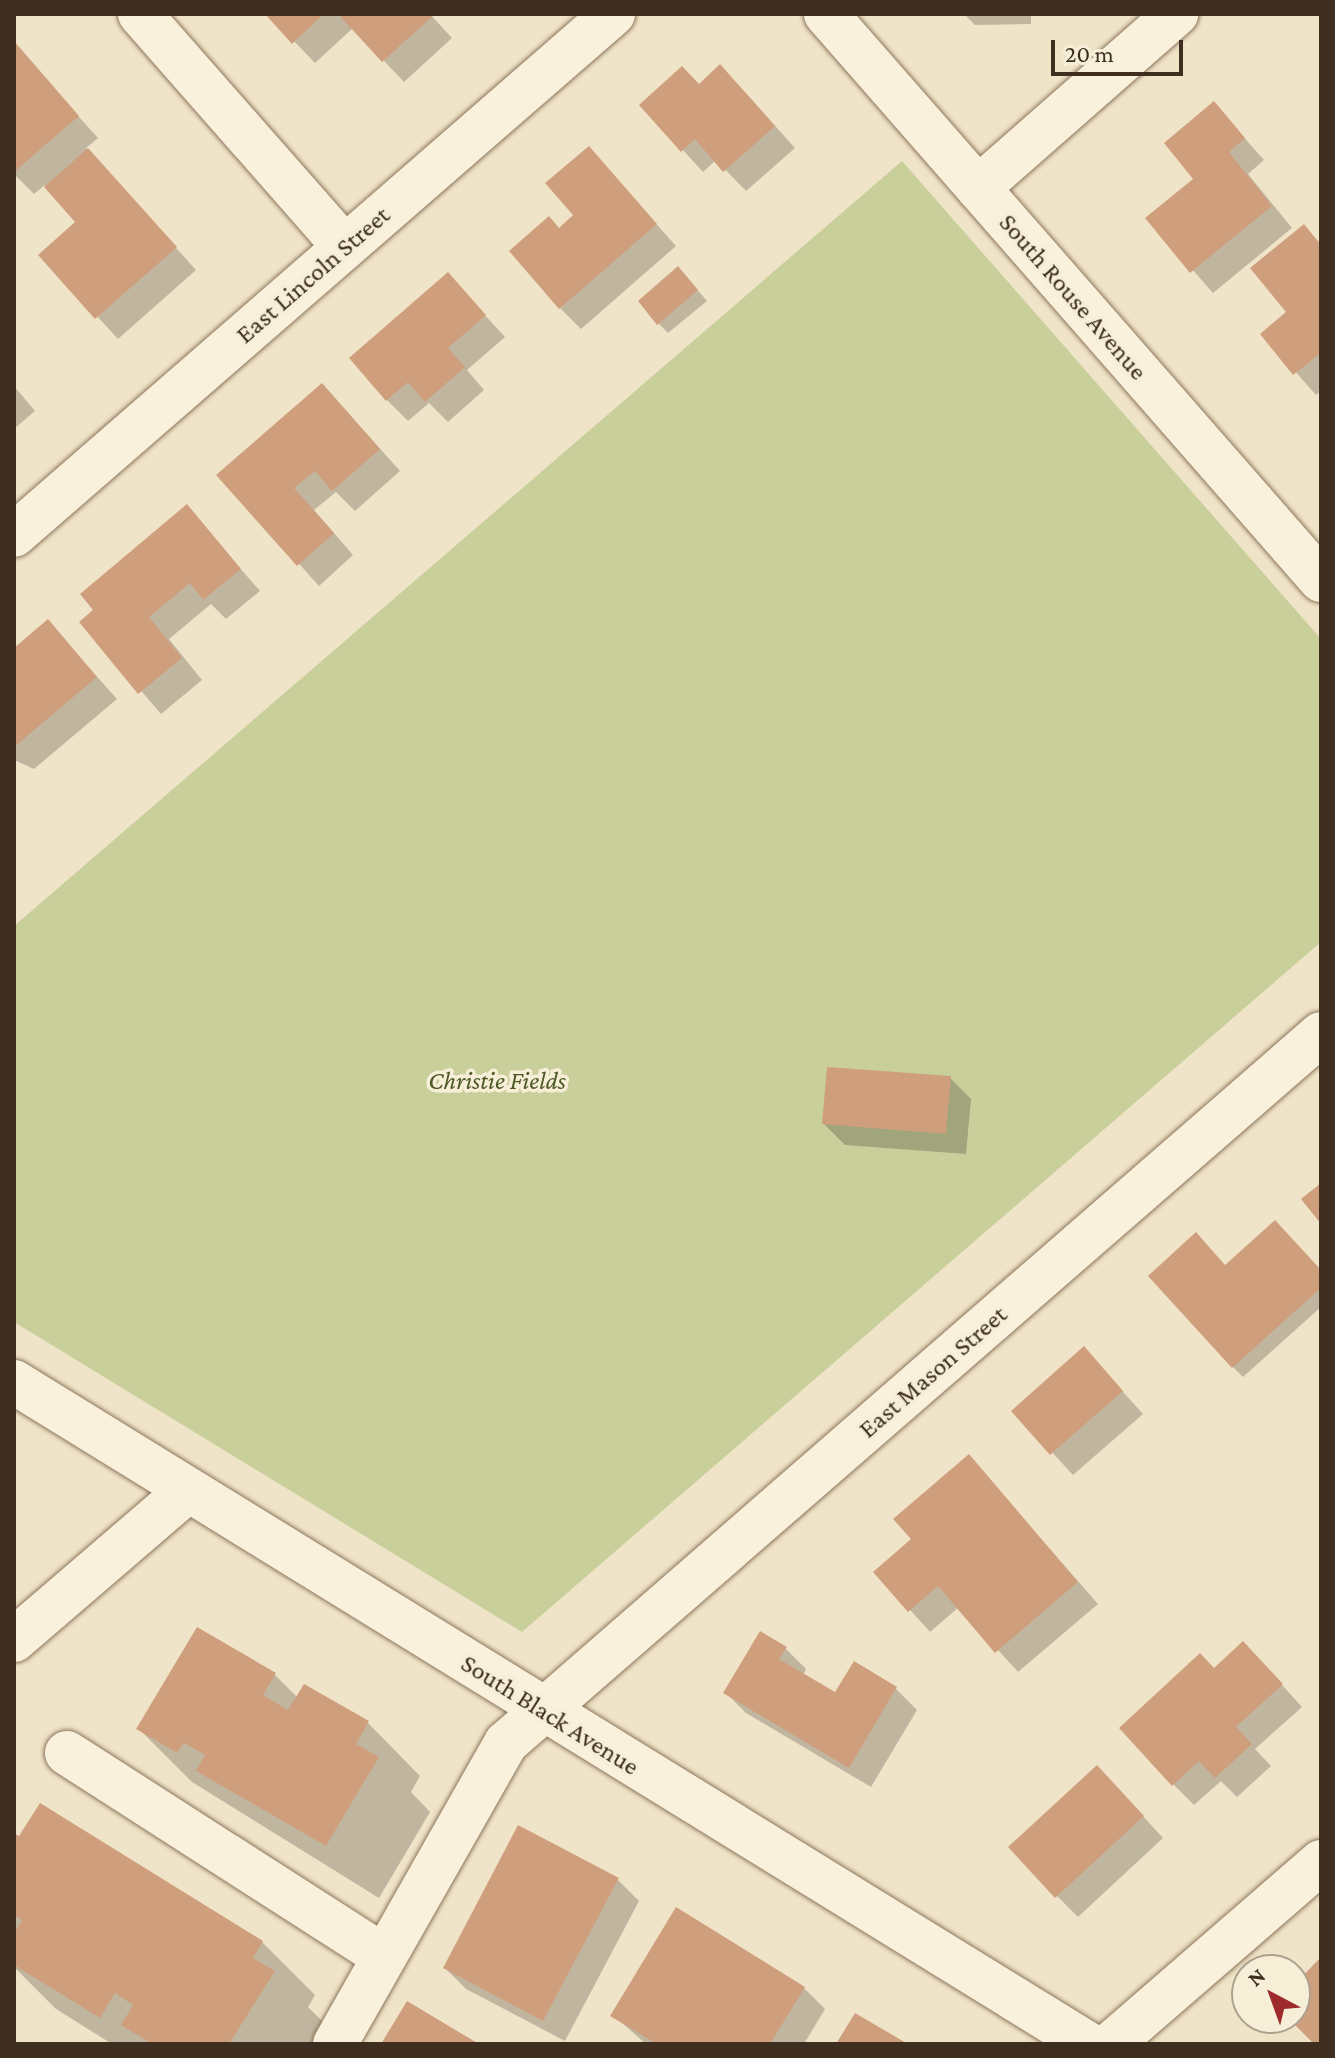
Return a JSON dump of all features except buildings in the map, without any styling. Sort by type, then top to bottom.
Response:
[{"type":"street","points":[[140,14],[345,247]]},
{"type":"street","name":"East Lincoln Street","points":[[14,535],[613,14]]},
{"type":"street","name":"South Rouse Avenue","points":[[826,14],[1321,580]]},
{"type":"street","points":[[978,188],[1176,14]]},
{"type":"street","name":"East Mason Street","points":[[335,2044],[382,1955],[506,1743],[1321,1034]]},
{"type":"street","name":"South Black Avenue","points":[[14,1382],[186,1492],[1088,2044]]},
{"type":"street","points":[[14,1640],[186,1492]]},
{"type":"street","points":[[67,1753],[382,1955]]},
{"type":"street","points":[[1111,2044],[1321,1862]]},
{"type":"green space","name":"Christie Fields","points":[[902,161],[1321,639],[1321,942],[522,1632],[14,1322],[14,926]]}]
